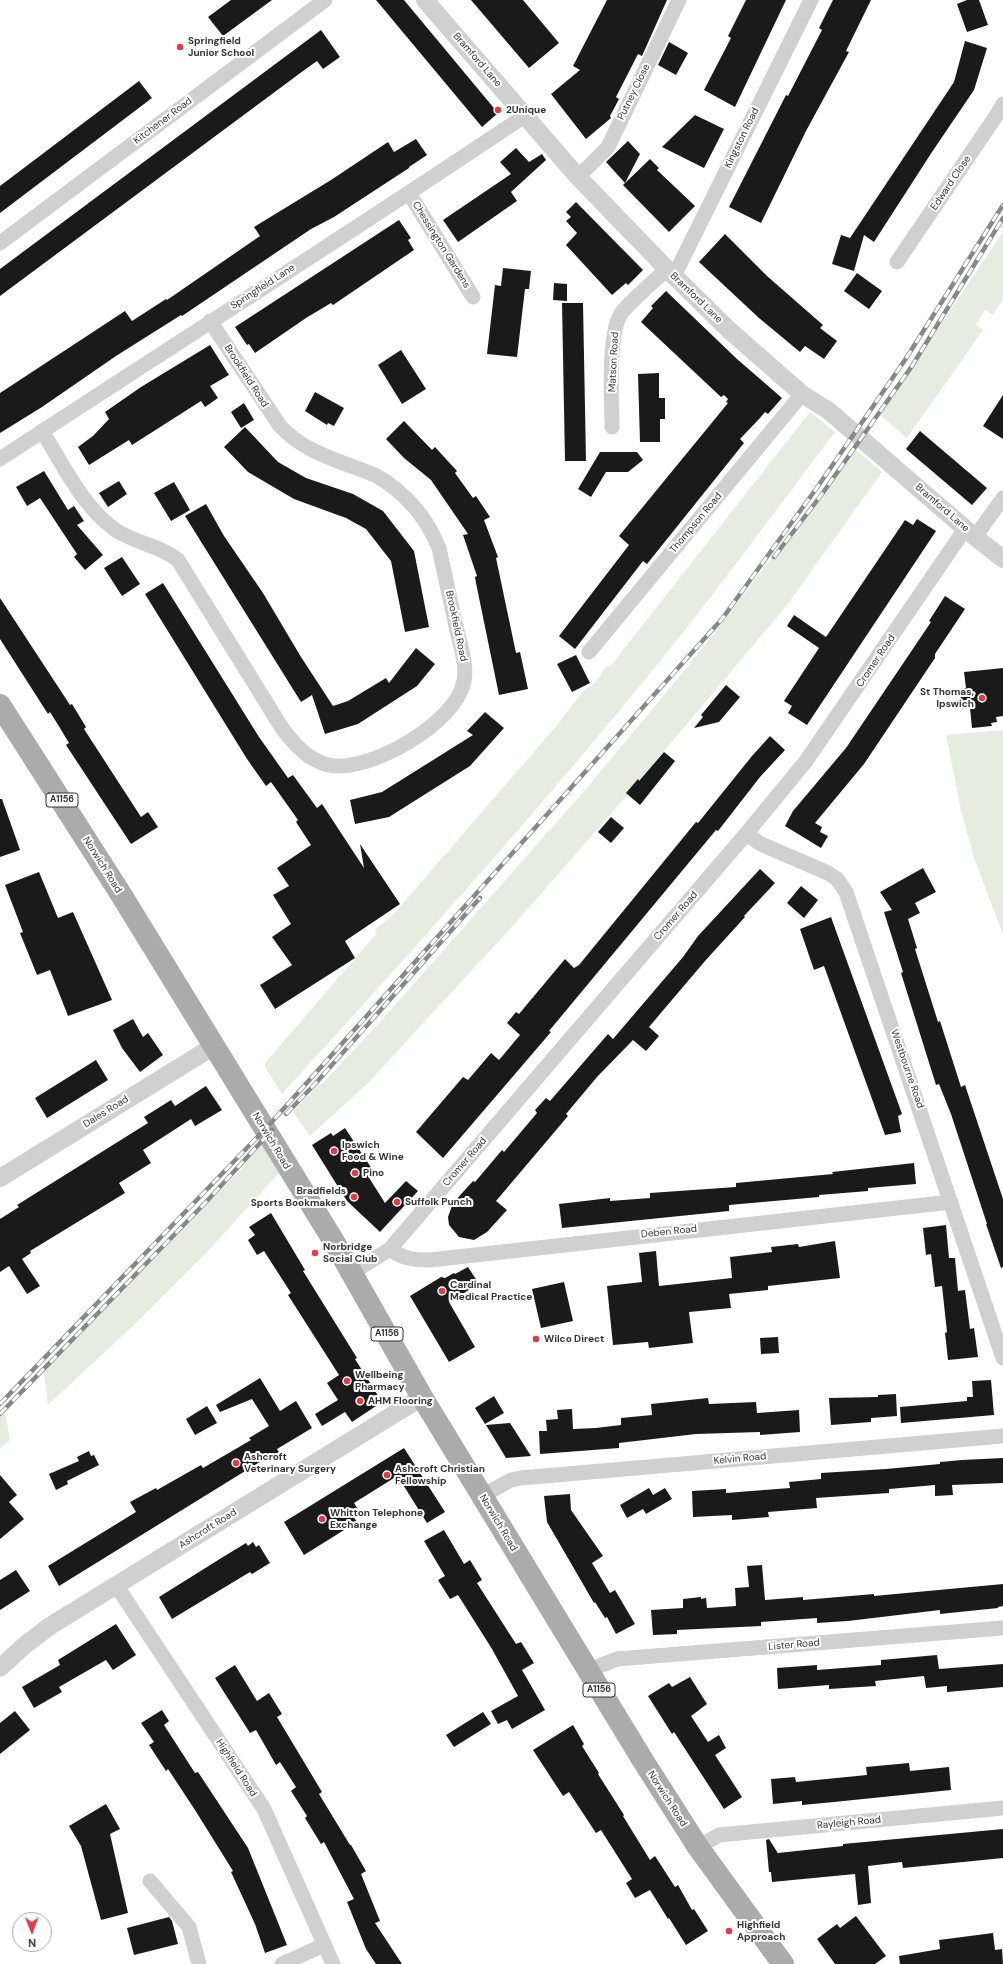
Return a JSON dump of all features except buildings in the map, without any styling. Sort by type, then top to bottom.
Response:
[{"type":"main road","name":"Norwich Road","points":[[0,705],[109,876],[352,1273],[422,1397],[587,1672],[698,1846],[783,1964]]},
{"type":"street","name":"Kitchener Road","points":[[0,243],[325,0]]},
{"type":"street","name":"Bramford Lane","points":[[425,0],[526,115],[578,177],[670,273],[729,330],[802,394],[830,411],[970,533],[1003,559]]},
{"type":"street","name":"Putney Close","points":[[578,177],[608,147],[679,0]]},
{"type":"street","name":"Kingston Road","points":[[670,273],[810,0]]},
{"type":"street","name":"Edward Close","points":[[897,262],[1003,104]]},
{"type":"street","name":"Springfield Lane","points":[[0,459],[210,321],[410,194],[526,115]]},
{"type":"street","name":"Chessington Gardens","points":[[410,194],[473,297]]},
{"type":"street","name":"Matson Road","points":[[612,427],[613,339],[616,324],[622,312],[670,273]]},
{"type":"street","name":"Brookfield Road","points":[[42,431],[87,502],[100,517],[127,537],[165,551],[178,560],[282,728],[301,750],[318,762],[336,766],[361,763],[403,746],[442,717],[458,697],[464,683],[464,660],[439,548],[434,536],[416,508],[384,480],[370,473],[310,450],[287,435],[210,321]]},
{"type":"street","name":"Thompson Road","points":[[589,652],[802,394]]},
{"type":"street","name":"Cromer Road","points":[[352,1273],[390,1249],[746,834],[818,745],[970,533],[1003,498]]},
{"type":"street","name":"Westbourne Road","points":[[746,834],[761,844],[828,873],[838,879],[846,892],[1003,1358]]},
{"type":"street","name":"Dales Road","points":[[0,1178],[214,1046]]},
{"type":"street","name":"Deben Road","points":[[390,1249],[403,1258],[430,1260],[951,1202]]},
{"type":"street","name":"Ashcroft Road","points":[[0,1668],[42,1632],[422,1397]]},
{"type":"street","name":"Kelvin Road","points":[[482,1496],[506,1482],[521,1478],[1003,1436]]},
{"type":"street","name":"Highfield Road","points":[[116,1585],[264,1810],[332,1964]]},
{"type":"street","name":"Lister Road","points":[[587,1672],[617,1659],[1003,1628]]},
{"type":"street","name":"Rayleigh Road","points":[[698,1846],[719,1835],[1003,1808]]},
{"type":"street","points":[[150,1881],[189,1927],[199,1964]]},
{"type":"street","points":[[282,1964],[324,1945]]},
{"type":"shaded area","points":[[1003,232],[1003,299],[993,315],[985,310],[976,325],[983,330],[907,438],[880,415]]},
{"type":"shaded area","points":[[810,412],[835,432],[753,542],[669,650],[575,764],[430,930],[282,1094],[265,1067],[265,1063],[377,933],[375,929],[392,916],[558,724],[583,691],[596,682],[604,669],[613,663]]},
{"type":"shaded area","points":[[855,449],[882,472],[787,605],[633,788],[631,787],[626,793],[628,794],[520,918],[369,1082],[310,1136],[293,1112],[316,1088],[324,1082],[389,1012],[586,789],[698,654]]},
{"type":"shaded area","points":[[1003,730],[1003,934],[974,858],[961,810],[946,735]]},
{"type":"shaded area","points":[[263,1144],[280,1172],[207,1252],[137,1322],[48,1405],[43,1368],[162,1251],[246,1164],[245,1162]]},
{"type":"shaded area","points":[[0,1410],[6,1417],[10,1440],[0,1448]]},
{"type":"railway","points":[[0,1404],[270,1124],[722,619],[816,489],[905,360],[1003,205]]},
{"type":"railway","points":[[774,557],[822,494],[912,366],[1003,218]]},
{"type":"railway","points":[[286,1114],[315,1084],[480,898]]},
{"type":"railway","points":[[0,1414],[207,1201],[272,1130]]},
{"type":"place","name":"Springfield Junior School","points":[[180,47]]},
{"type":"place","name":"2Unique","points":[[498,110]]},
{"type":"place","name":"St Thomas, Ipswich","points":[[982,698]]},
{"type":"place","name":"Ipswich Food & Wine","points":[[334,1151]]},
{"type":"place","name":"Pino","points":[[355,1173]]},
{"type":"place","name":"Bradfields Sports Bookmakers","points":[[354,1197]]},
{"type":"place","name":"Suffolk Punch","points":[[397,1202]]},
{"type":"place","name":"Norbridge Social Club","points":[[315,1253]]},
{"type":"place","name":"Cardinal Medical Practice","points":[[442,1291]]},
{"type":"place","name":"Wilco Direct","points":[[536,1339]]},
{"type":"place","name":"Wellbeing Pharmacy","points":[[347,1381]]},
{"type":"place","name":"AHM Flooring","points":[[360,1401]]},
{"type":"place","name":"Ashcroft Veterinary Surgery","points":[[236,1463]]},
{"type":"place","name":"Ashcroft Christian Fellowship","points":[[387,1475]]},
{"type":"place","name":"Whitton Telephone Exchange","points":[[322,1519]]},
{"type":"place","name":"Highfield Approach","points":[[729,1931]]}]
